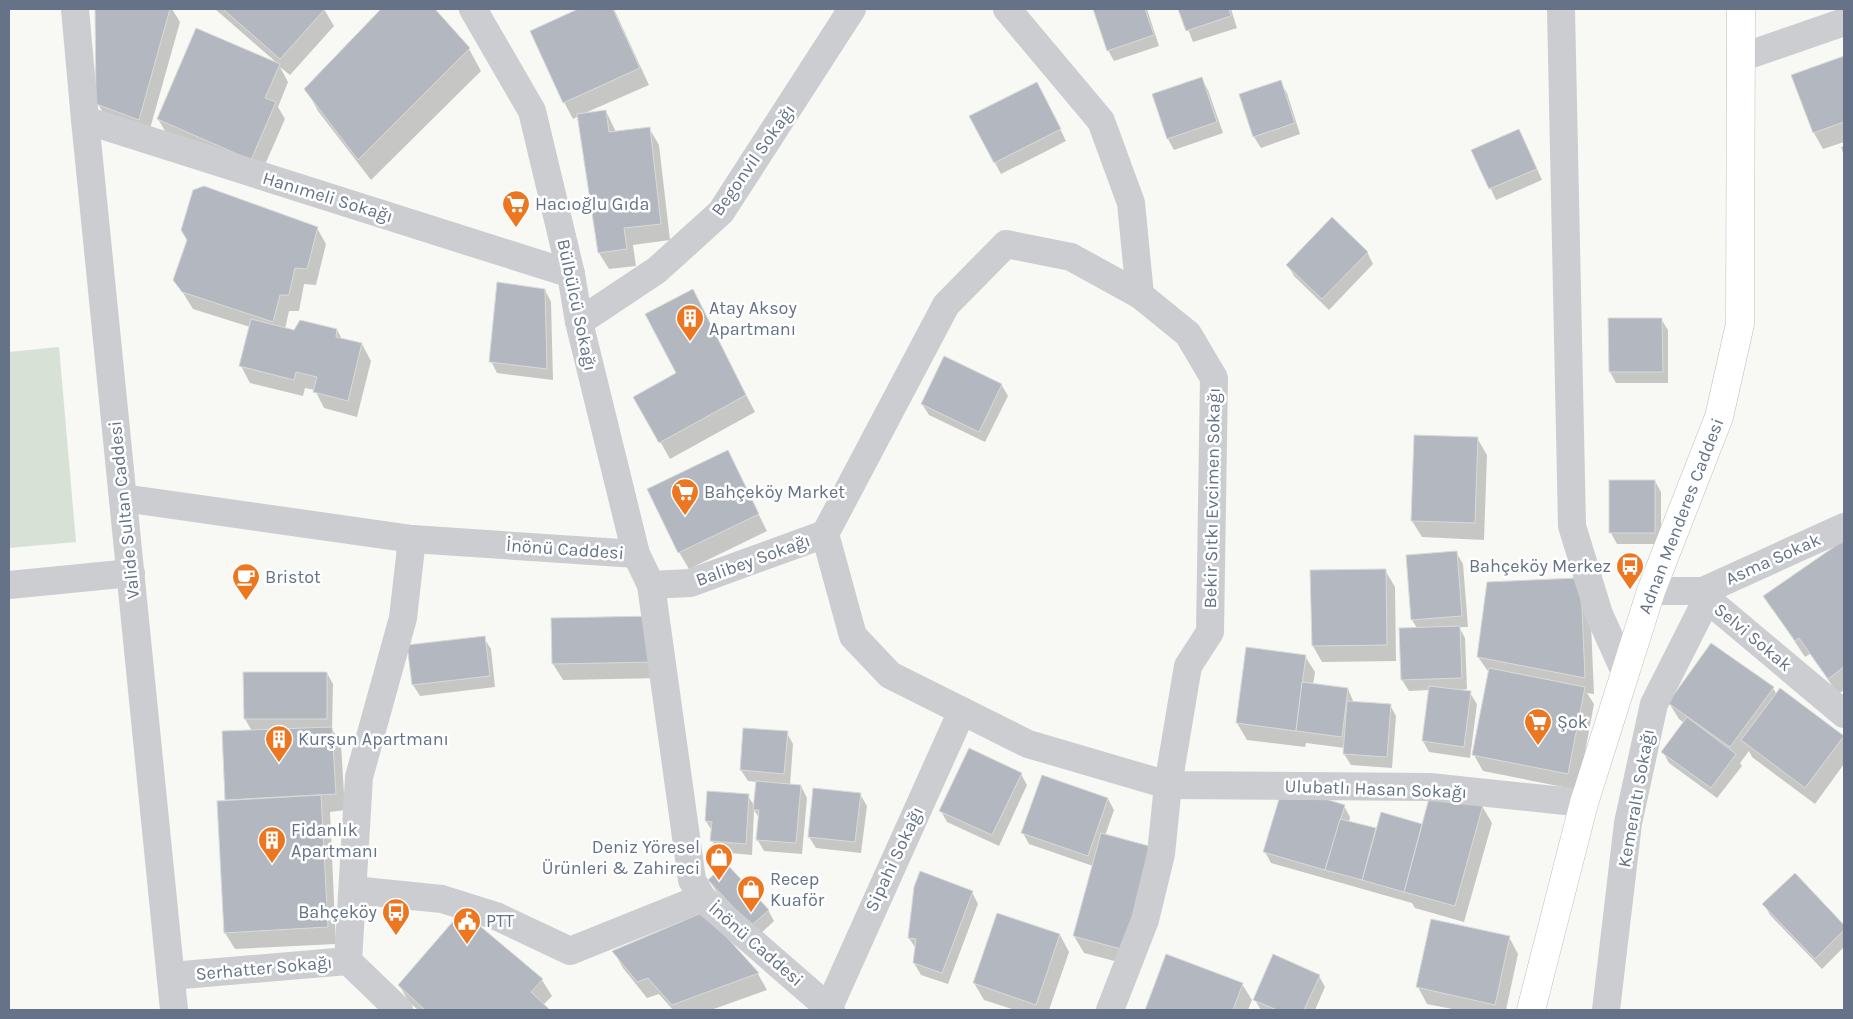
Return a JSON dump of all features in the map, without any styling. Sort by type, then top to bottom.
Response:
[{"type":"main road","name":"Adnan Menderes Caddesi","points":[[1531,1010],[1584,803],[1651,590],[1719,417],[1740,324],[1741,9]]},
{"type":"street","name":"Valide Sultan Caddesi","points":[[75,9],[174,1010]]},
{"type":"street","name":"Bülbülcü Sokağı","points":[[473,9],[532,111],[571,274],[579,322],[636,554]]},
{"type":"street","name":"Begonvil Sokağı","points":[[579,322],[657,270],[721,212],[852,9]]},
{"type":"street","points":[[1007,9],[1101,121],[1131,203],[1140,296]]},
{"type":"street","points":[[1561,9],[1572,526],[1599,614],[1625,672]]},
{"type":"street","points":[[1740,58],[1844,22]]},
{"type":"street","name":"Hanımeli Sokağı","points":[[85,120],[571,274]]},
{"type":"street","name":"Bekir Sıtkı Evcimen Sokağı","points":[[825,534],[946,304],[1006,244],[1071,257],[1140,296],[1188,334],[1214,378],[1210,632],[1188,666],[1168,785],[1161,854],[1145,920],[1110,1010]]},
{"type":"street","name":"İnönü Caddesi","points":[[123,498],[412,539],[636,554],[651,585],[692,880],[702,898],[830,1009]]},
{"type":"street","name":"Asma Sokak","points":[[1705,594],[1844,527]]},
{"type":"street","name":"Balibey Sokağı","points":[[651,585],[690,583],[825,534]]},
{"type":"street","name":"Ulubatlı Hasan Sokağı","points":[[825,534],[853,636],[890,675],[1028,744],[1168,785],[1430,787],[1584,803]]},
{"type":"street","name":"Serhatter Sokağı","points":[[171,976],[348,961],[359,777],[404,618],[412,539]]},
{"type":"street","points":[[9,585],[131,574]]},
{"type":"street","name":"Selvi Sokak","points":[[1651,590],[1705,594],[1844,714]]},
{"type":"street","name":"Kemeraltı Sokağı","points":[[1606,1010],[1628,823],[1654,704],[1705,594]]},
{"type":"street","name":"Sipahi Sokağı","points":[[830,1009],[962,711]]},
{"type":"street","points":[[353,890],[442,899],[496,916],[570,951],[702,898]]},
{"type":"street","points":[[348,961],[400,1010]]},
{"type":"shaded area","points":[[59,347],[76,542],[9,548],[9,352]]},
{"type":"building","points":[[95,9],[170,9],[139,120],[96,104]]},
{"type":"building","points":[[223,9],[325,9],[280,59]]},
{"type":"building","points":[[381,9],[435,9],[470,48],[358,160],[304,89]]},
{"type":"building","points":[[578,9],[613,9],[640,68],[563,103],[530,31]]},
{"type":"building","points":[[1093,9],[1145,9],[1154,35],[1107,51]]},
{"type":"building","points":[[1178,9],[1229,9],[1231,16],[1186,31]]},
{"type":"building","points":[[196,28],[280,64],[265,98],[276,102],[251,160],[157,119]]},
{"type":"building","points":[[1844,56],[1844,122],[1813,133],[1791,75]]},
{"type":"building","points":[[1202,77],[1217,122],[1167,139],[1152,94]]},
{"type":"building","points":[[1281,80],[1295,123],[1253,137],[1239,94]]},
{"type":"building","points":[[1037,82],[1061,129],[994,163],[969,116]]},
{"type":"building","points":[[606,110],[609,132],[650,127],[661,224],[624,228],[627,249],[598,253],[577,114]]},
{"type":"building","points":[[1519,129],[1537,169],[1489,189],[1471,150]]},
{"type":"building","points":[[204,186],[318,227],[307,269],[295,268],[289,295],[280,295],[273,322],[182,292],[173,280],[187,240],[181,230],[193,190]]},
{"type":"building","points":[[1332,217],[1368,252],[1322,299],[1286,265]]},
{"type":"building","points":[[497,282],[545,289],[547,369],[489,362]]},
{"type":"building","name":"Atay Aksoy Apartmanı","points":[[693,289],[746,395],[659,443],[633,397],[676,373],[645,314]]},
{"type":"building","points":[[1608,318],[1662,318],[1663,372],[1609,372]]},
{"type":"building","points":[[251,319],[294,330],[300,320],[337,329],[336,337],[362,343],[348,401],[313,392],[317,377],[296,372],[294,380],[239,366]]},
{"type":"building","points":[[944,356],[1002,384],[979,432],[921,404]]},
{"type":"building","points":[[1414,435],[1478,437],[1475,523],[1411,521]]},
{"type":"building","points":[[728,450],[759,514],[678,553],[647,489]]},
{"type":"building","points":[[1609,480],[1655,480],[1655,533],[1609,533]]},
{"type":"building","points":[[1844,540],[1844,667],[1828,679],[1799,638],[1795,641],[1763,596]]},
{"type":"building","points":[[1457,551],[1462,616],[1411,620],[1406,555]]},
{"type":"building","points":[[1386,569],[1387,645],[1312,646],[1310,570]]},
{"type":"building","points":[[1577,578],[1582,607],[1585,678],[1477,657],[1487,582]]},
{"type":"building","points":[[654,616],[655,662],[552,664],[551,618]]},
{"type":"building","points":[[1460,626],[1462,678],[1401,680],[1399,628]]},
{"type":"building","points":[[485,636],[490,676],[412,685],[407,645]]},
{"type":"building","points":[[1711,643],[1774,687],[1730,747],[1668,703]]},
{"type":"building","points":[[1246,647],[1306,655],[1296,731],[1236,723]]},
{"type":"building","points":[[1489,668],[1585,687],[1568,774],[1472,755]]},
{"type":"building","points":[[243,672],[327,672],[327,719],[244,719]]},
{"type":"building","points":[[1302,682],[1348,688],[1342,737],[1296,731]]},
{"type":"building","points":[[1429,686],[1471,691],[1464,747],[1422,741]]},
{"type":"building","points":[[1780,688],[1844,736],[1805,788],[1741,740]]},
{"type":"building","points":[[1347,701],[1391,704],[1387,757],[1343,754]]},
{"type":"building","points":[[1687,717],[1736,754],[1711,788],[1661,752]]},
{"type":"building","name":"Kurşun Apartmanı","points":[[332,727],[336,794],[225,800],[222,731]]},
{"type":"building","points":[[743,728],[788,731],[784,774],[740,770]]},
{"type":"building","points":[[969,748],[1022,773],[992,835],[939,811]]},
{"type":"building","points":[[1042,775],[1108,798],[1088,856],[1021,833]]},
{"type":"building","points":[[756,781],[801,785],[796,843],[756,840],[759,810],[753,810]]},
{"type":"building","points":[[1283,786],[1345,805],[1325,870],[1263,852]]},
{"type":"building","points":[[813,788],[861,793],[855,842],[808,837]]},
{"type":"building","points":[[707,791],[749,794],[746,844],[710,841],[712,822],[705,821]]},
{"type":"building","points":[[1431,791],[1483,805],[1455,906],[1404,892]]},
{"type":"building","name":"Fidanlık Apartmanı","points":[[321,795],[328,927],[224,933],[217,801]]},
{"type":"building","points":[[1381,812],[1422,824],[1404,892],[1362,880]]},
{"type":"building","points":[[1340,819],[1376,828],[1362,880],[1325,870]]},
{"type":"building","points":[[1101,833],[1160,849],[1132,952],[1073,936]]},
{"type":"building","points":[[726,863],[769,910],[751,926],[708,880]]},
{"type":"building","points":[[920,871],[973,891],[942,973],[913,963],[916,939],[908,938],[914,887]]},
{"type":"building","points":[[1795,873],[1844,925],[1844,930],[1815,959],[1762,904]]},
{"type":"building","name":"PTT","points":[[462,911],[543,979],[531,992],[550,1010],[425,1010],[398,985]]},
{"type":"building","points":[[704,912],[759,973],[672,1005],[648,978],[637,982],[612,951]]},
{"type":"building","points":[[997,913],[1060,934],[1036,1005],[973,983]]},
{"type":"building","points":[[1431,919],[1510,936],[1495,1005],[1416,987]]},
{"type":"building","points":[[1166,954],[1243,983],[1233,1010],[1145,1010]]},
{"type":"building","points":[[1273,954],[1320,975],[1304,1010],[1277,1010],[1253,1000]]},
{"type":"place","name":"Hacıoğlu Gıda","points":[[516,228]]},
{"type":"place","name":"Atay Aksoy Apartmanı","points":[[690,342]]},
{"type":"place","name":"Bahçeköy Market","points":[[685,516]]},
{"type":"place","name":"Bahçeköy Merkez","points":[[1630,590]]},
{"type":"place","name":"Bristot","points":[[246,601]]},
{"type":"place","name":"Şok","points":[[1538,746]]},
{"type":"place","name":"Kurşun Apartmanı","points":[[279,763]]},
{"type":"place","name":"Fidanlık Apartmanı","points":[[272,864]]},
{"type":"place","name":"Deniz Yöresel Ürünleri & Zahireci","points":[[719,881]]},
{"type":"place","name":"Recep Kuaför","points":[[751,913]]},
{"type":"place","name":"Bahçeköy","points":[[396,936]]},
{"type":"place","name":"PTT","points":[[467,945]]}]
